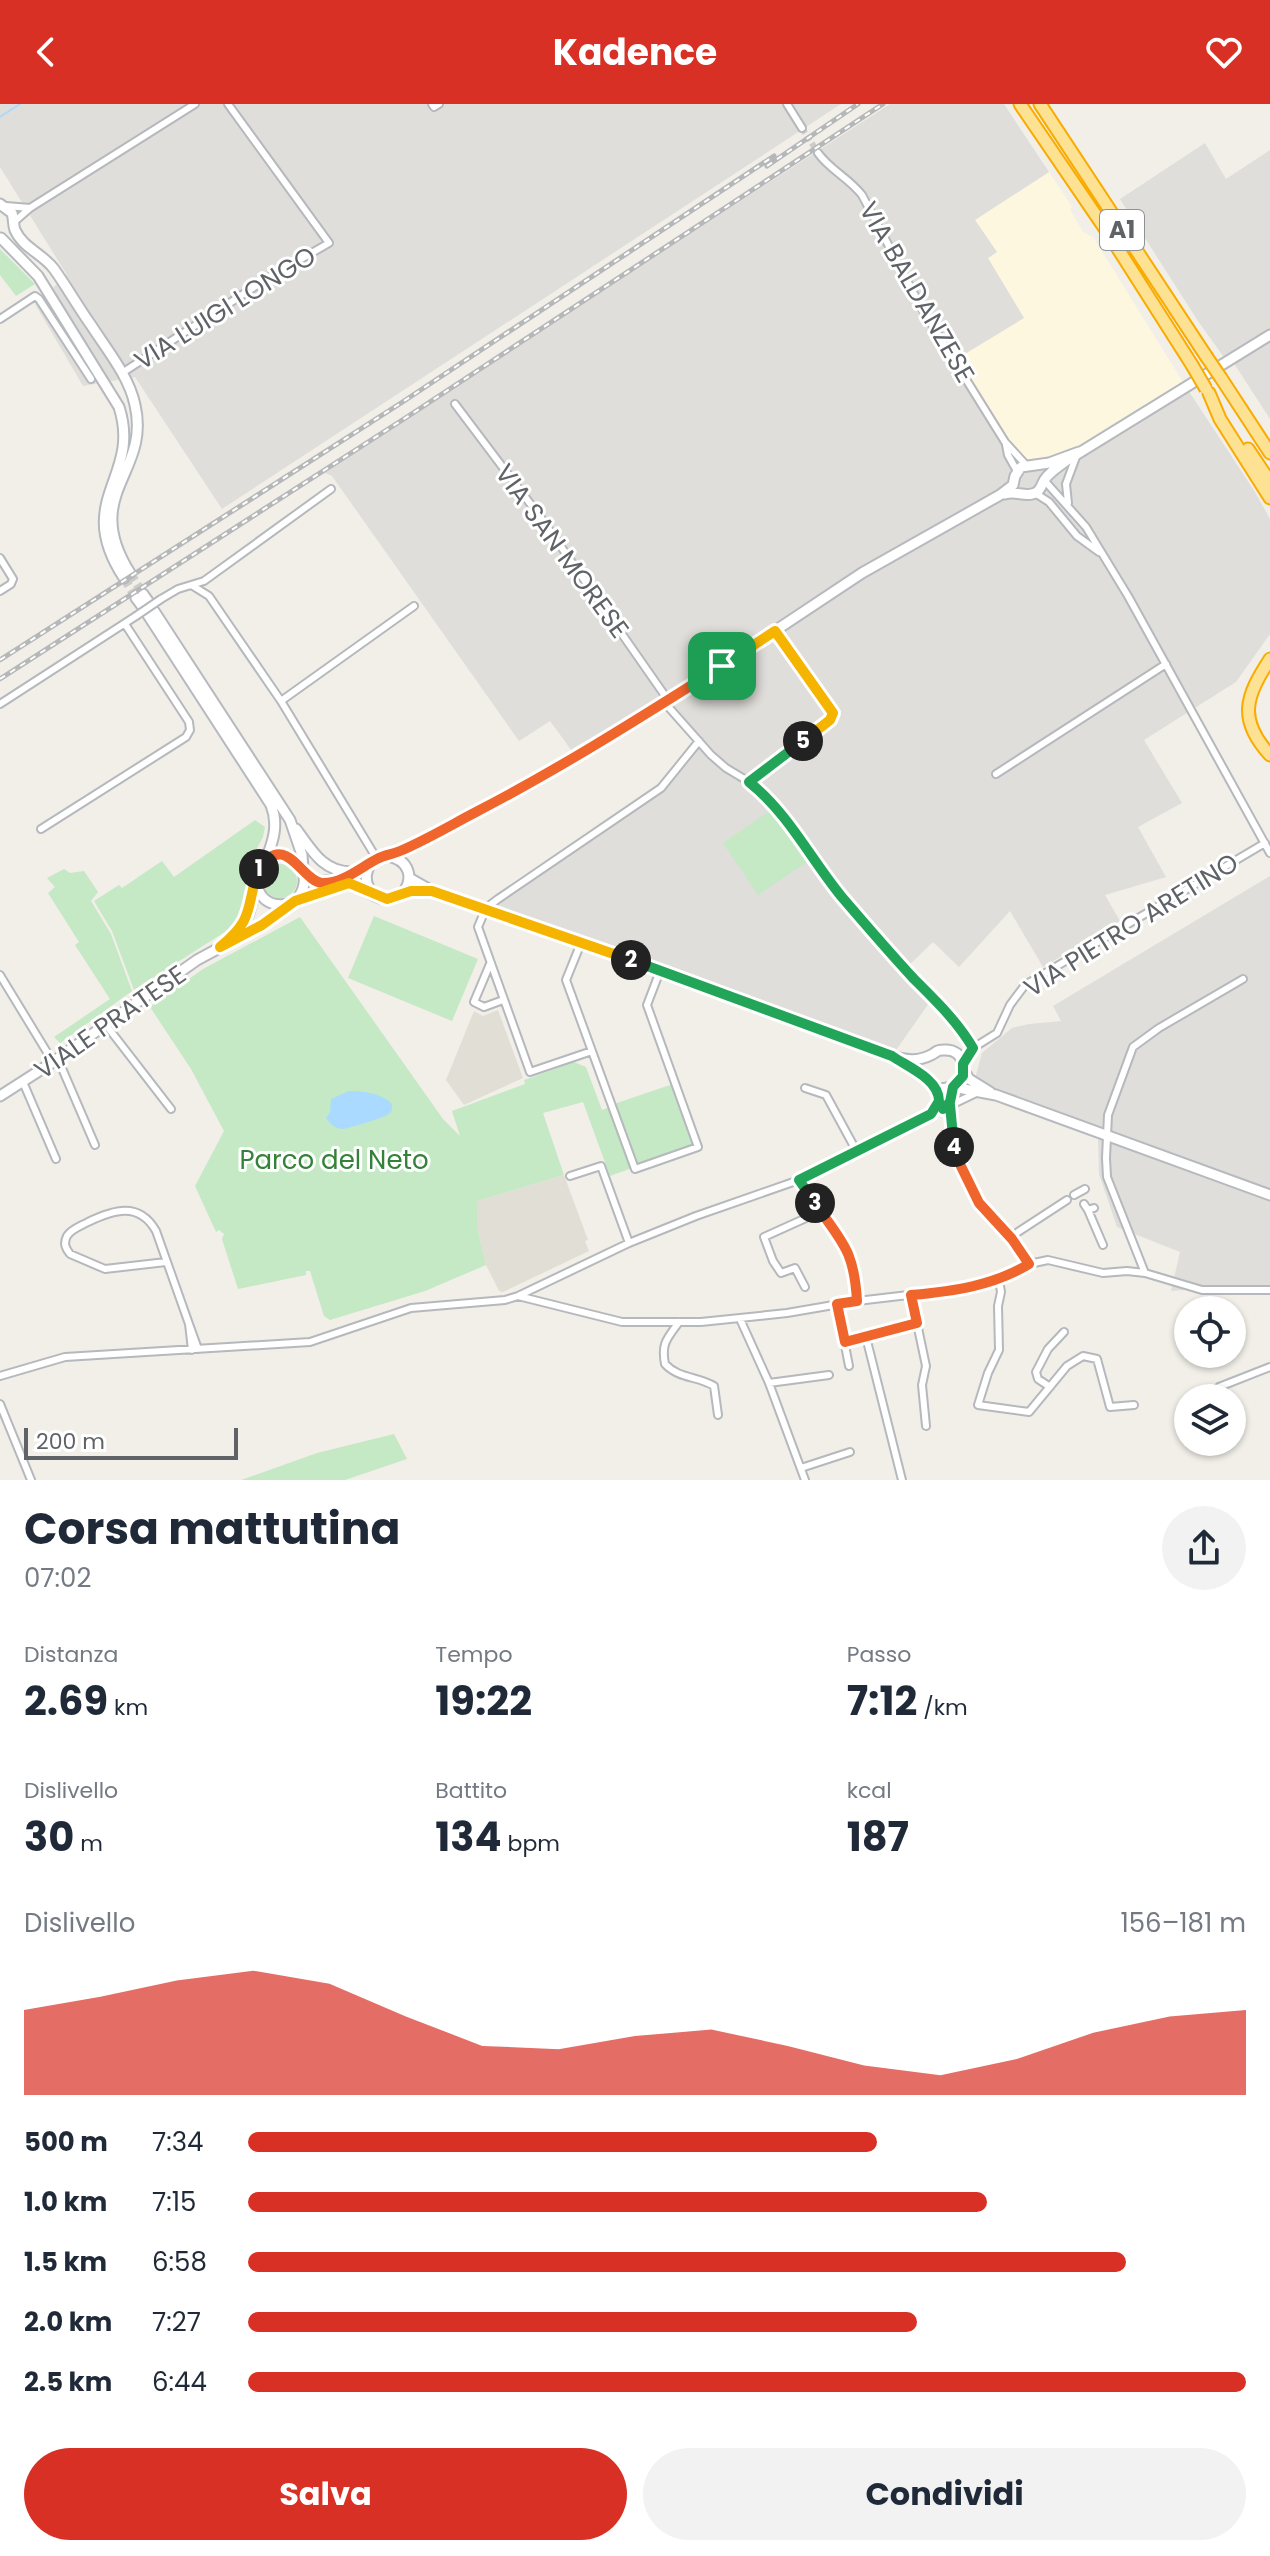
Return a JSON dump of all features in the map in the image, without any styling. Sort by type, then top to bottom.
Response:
[{"type":"highway","name":"A1","points":[[1020,104],[1270,482]]},
{"type":"highway","name":"A1","points":[[1040,104],[1270,453]]},
{"type":"highway","points":[[1208,391],[1220,419],[1270,498]]},
{"type":"highway","points":[[1268,664],[1252,687],[1248,717],[1259,744],[1270,755]]},
{"type":"main road","points":[[2,205],[12,213],[24,242],[54,270],[119,369],[135,402],[138,429],[133,453],[113,504],[111,524],[115,547],[127,576],[109,553],[103,521],[106,498],[122,456],[125,433],[119,407],[38,276],[1,238],[11,231],[14,224]]},
{"type":"main road","points":[[1000,495],[1015,491],[1035,493],[1040,490],[1044,480],[1079,452],[1270,335]]},
{"type":"main road","points":[[103,378],[107,380],[115,376],[119,369]]},
{"type":"main road","points":[[265,862],[278,856],[288,857],[297,861],[315,881],[324,883],[420,842],[577,758],[883,560],[1000,495],[1013,485],[1026,467],[1049,463],[1079,452]]},
{"type":"main road","points":[[1026,467],[1041,471],[1044,480]]},
{"type":"main road","points":[[1014,482],[1022,493]]},
{"type":"main road","name":"VIALE PRATESE","points":[[220,947],[247,918],[258,871],[265,862],[275,833],[275,823],[268,799],[151,613],[290,820]]},
{"type":"main road","points":[[256,882],[260,894],[269,902],[281,905],[294,902],[304,888],[302,855],[290,820]]},
{"type":"main road","points":[[290,820],[325,866],[336,871],[354,872]]},
{"type":"main road","points":[[402,894],[408,884],[412,852],[420,842]]},
{"type":"main road","points":[[432,891],[408,873],[399,859],[378,859],[368,869],[366,881],[377,897],[387,899],[419,890],[432,891],[892,1056],[916,1060],[943,1050],[955,1053],[972,1081],[996,1095]]},
{"type":"main road","name":"VIALE PRATESE","points":[[0,1096],[56,1061],[173,976],[262,925],[294,902],[349,883],[377,897]]},
{"type":"main road","points":[[927,1079],[925,1066],[931,1055]]},
{"type":"main road","points":[[892,1056],[935,1087],[996,1095],[1270,1195]]},
{"type":"main road","points":[[953,1087],[961,1080],[964,1067]]},
{"type":"street","points":[[14,224],[30,208],[195,104]]},
{"type":"street","name":"VIA LUIGI LONGO","points":[[119,369],[329,243],[228,104]]},
{"type":"street","points":[[432,104],[434,107],[439,104]]},
{"type":"street","points":[[787,104],[802,128]]},
{"type":"street","name":"VIA BALDANZESE","points":[[818,153],[826,164],[848,179],[862,195],[907,284],[1005,442],[1026,467]]},
{"type":"street","points":[[2,205],[30,208]]},
{"type":"street","points":[[0,319],[35,296],[91,379]]},
{"type":"street","name":"VIA SAN MORESE","points":[[455,404],[541,518],[666,701],[726,768],[749,782],[780,811],[817,866],[913,978],[939,1003],[973,1048]]},
{"type":"street","points":[[1071,510],[1065,492],[1066,484],[1079,452]]},
{"type":"street","points":[[1044,480],[1086,527],[1270,853]]},
{"type":"street","points":[[0,704],[161,599],[178,589],[204,581],[331,489]]},
{"type":"street","points":[[1035,493],[1049,502],[1077,536],[1102,554]]},
{"type":"street","points":[[0,558],[13,579],[0,591]]},
{"type":"street","points":[[193,586],[209,596],[281,701],[378,859]]},
{"type":"street","points":[[281,701],[414,606]]},
{"type":"street","points":[[41,829],[186,737],[190,730],[189,722],[125,624]]},
{"type":"street","points":[[749,782],[832,718],[830,707],[775,631]]},
{"type":"street","points":[[996,774],[1166,664]]},
{"type":"street","points":[[592,1051],[531,1073],[478,930],[486,908],[661,788],[699,741]]},
{"type":"street","name":"VIA PIETRO ARETINO","points":[[964,1067],[973,1048],[997,1033],[1010,1005],[1025,985],[1265,843]]},
{"type":"street","points":[[581,943],[566,980],[635,1169],[698,1147],[647,1005],[660,971]]},
{"type":"street","points":[[490,964],[474,1002],[484,1007],[503,1000]]},
{"type":"street","points":[[0,975],[56,1061],[95,1145]]},
{"type":"street","points":[[1145,1273],[1107,1177],[1108,1115],[1133,1047],[1159,1028],[1243,979]]},
{"type":"street","points":[[106,1025],[171,1109]]},
{"type":"street","points":[[23,1082],[56,1159]]},
{"type":"street","points":[[923,1119],[934,1111],[939,1101],[935,1087]]},
{"type":"street","points":[[953,1087],[947,1107],[954,1152],[979,1203],[1014,1235],[1029,1264]]},
{"type":"street","points":[[805,1088],[826,1095],[857,1152]]},
{"type":"street","points":[[0,1376],[65,1357],[310,1342],[411,1308],[505,1300],[629,1243],[799,1180],[978,1092]]},
{"type":"street","points":[[570,1176],[601,1166],[629,1243]]},
{"type":"street","points":[[799,1180],[847,1248],[853,1264],[857,1301]]},
{"type":"street","points":[[1014,1235],[1085,1189]]},
{"type":"street","points":[[1089,1207],[1103,1245]]},
{"type":"street","points":[[805,1287],[795,1268],[781,1273],[764,1237],[819,1209]]},
{"type":"street","points":[[166,1262],[101,1268],[70,1254],[66,1239],[72,1231],[110,1212],[123,1210],[151,1222],[156,1231],[189,1324],[195,1350]]},
{"type":"street","points":[[518,1296],[619,1322],[740,1319],[960,1289],[999,1280],[1029,1264],[1048,1260],[1103,1273],[1145,1273],[1202,1290],[1270,1290]]},
{"type":"street","points":[[999,1280],[999,1350],[978,1405],[1029,1412],[1076,1358],[1089,1356],[1097,1359],[1110,1407],[1134,1405]]},
{"type":"street","points":[[911,1295],[926,1366],[922,1385],[926,1426]]},
{"type":"street","points":[[837,1304],[849,1366]]},
{"type":"street","points":[[740,1319],[769,1383],[805,1480]]},
{"type":"street","points":[[679,1322],[664,1343],[665,1364],[685,1377],[703,1380],[714,1386],[718,1415]]},
{"type":"street","points":[[845,1342],[917,1323]]},
{"type":"street","points":[[1050,1387],[1038,1379],[1036,1372],[1048,1349],[1064,1332]]},
{"type":"street","points":[[866,1337],[902,1480]]},
{"type":"street","points":[[1227,1384],[1270,1367]]},
{"type":"street","points":[[769,1383],[829,1375]]},
{"type":"street","points":[[0,1404],[31,1480]]},
{"type":"street","points":[[0,1436],[10,1433]]},
{"type":"street","points":[[801,1468],[850,1452]]},
{"type":"shaded area","points":[[0,104],[841,104],[222,509],[135,377],[83,386],[35,304],[67,275],[0,167]]},
{"type":"shaded area","points":[[890,104],[1004,104],[1049,172],[975,220],[997,252],[988,258],[1024,318],[955,360],[1005,442],[1026,465],[1063,458],[1186,387],[1270,519],[1270,634],[1236,682],[1144,740],[1182,803],[1138,827],[1166,877],[1105,895],[1120,921],[1043,967],[1010,911],[959,967],[933,942],[903,971],[929,1003],[892,1056],[486,908],[661,788],[699,741],[664,703],[577,758],[550,721],[519,741],[332,476],[323,472]]},
{"type":"shaded area","points":[[1205,143],[1226,179],[1270,150],[1270,419],[1235,365],[1223,356],[1198,321],[1120,199]]},
{"type":"shaded area","points":[[1049,172],[1072,207],[1070,209],[1083,232],[1093,237],[1186,387],[1079,452],[1026,465],[1005,442],[954,360],[1024,318],[988,258],[997,252],[975,220]]},
{"type":"shaded area","points":[[1270,876],[1270,1291],[1249,1285],[1171,1291],[1180,1252],[1117,1227],[1099,1174],[1098,1137],[971,1093],[982,1053],[1012,1028],[1061,1021],[1053,1006]]},
{"type":"shaded area","points":[[498,1010],[523,1078],[464,1105],[446,1080],[474,1011],[483,1016]]},
{"type":"shaded area","points":[[564,1175],[588,1240],[585,1241],[589,1251],[503,1292],[499,1291],[486,1265],[477,1227],[477,1201]]},
{"type":"green space","points":[[0,249],[35,284],[16,296],[0,275]]},
{"type":"green space","points":[[771,810],[807,862],[758,895],[723,843]]},
{"type":"green space","points":[[255,820],[265,827],[263,837],[249,864],[244,908],[231,928],[134,990],[112,931],[94,901],[119,885],[122,888],[162,861],[174,877]]},
{"type":"green space","points":[[280,864],[292,869],[297,881],[292,893],[280,898],[268,893],[263,881],[268,869]]},
{"type":"green space","points":[[64,869],[70,873],[84,871],[98,892],[91,901],[111,934],[132,991],[60,1043],[54,1037],[110,999],[75,945],[79,942],[48,893],[55,887],[47,878]]},
{"type":"green space","points":[[374,916],[478,959],[452,1021],[348,978]]},
{"type":"green space","name":"Parco del Neto","points":[[300,917],[443,1119],[460,1136],[452,1111],[574,1062],[586,1067],[602,1110],[610,1107],[632,1168],[610,1176],[583,1102],[543,1113],[564,1175],[477,1201],[477,1227],[486,1265],[425,1291],[330,1320],[324,1316],[310,1271],[306,1271],[306,1275],[238,1289],[222,1239],[224,1234],[219,1230],[216,1232],[195,1186],[224,1131],[191,1069],[150,1007],[203,969]]},
{"type":"green space","points":[[673,1084],[693,1146],[638,1165],[614,1104]]},
{"type":"green space","points":[[394,1434],[407,1459],[345,1480],[241,1480],[317,1453]]},
{"type":"water","points":[[349,1091],[383,1097],[392,1104],[391,1112],[357,1125],[337,1128],[326,1118],[331,1099]]},
{"type":"waterway","points":[[0,117],[20,104]]},
{"type":"tunnel","points":[[802,128],[818,153]]},
{"type":"tunnel","points":[[130,573],[143,594]]},
{"type":"tunnel","points":[[124,578],[136,598]]},
{"type":"railway","points":[[767,166],[858,104]]},
{"type":"railway","points":[[0,679],[410,415],[883,104]]},
{"type":"railway","points":[[0,660],[401,403],[774,156]]},
{"type":"route","points":[[775,631],[831,710],[833,715],[830,720],[749,782],[780,811],[817,866],[965,1034],[973,1048],[963,1064],[963,1076],[953,1087],[950,1102],[943,1109],[950,1105],[954,1152],[979,1203],[1012,1239],[1029,1264],[999,1280],[911,1295],[917,1323],[845,1342],[837,1304],[857,1301],[853,1264],[847,1248],[799,1180],[934,1111],[939,1098],[935,1087],[892,1056],[432,891],[411,891],[392,899],[382,899],[352,884],[341,884],[295,901],[262,925],[220,947],[247,918],[258,871],[269,859],[278,856],[293,859],[315,881],[324,883],[340,879],[377,859],[420,842],[531,784],[722,666],[775,631]]}]
